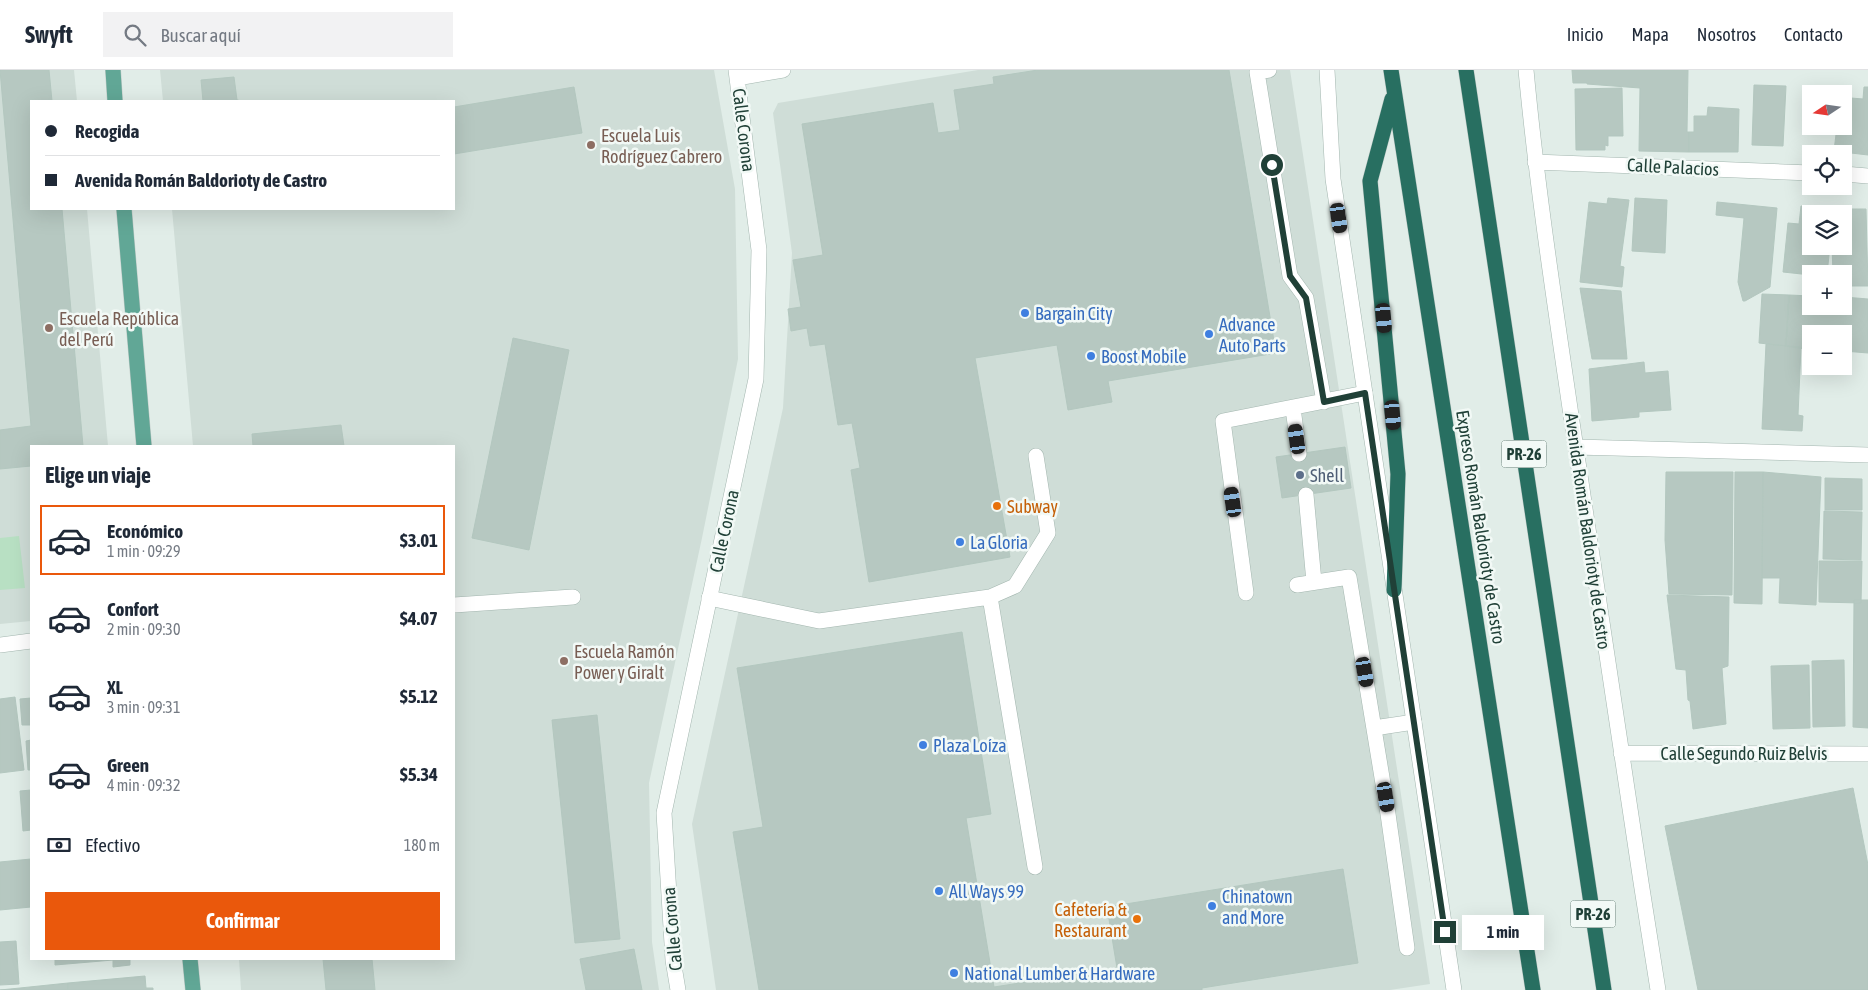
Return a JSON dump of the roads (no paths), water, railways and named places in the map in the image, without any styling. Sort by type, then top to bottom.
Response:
[{"type":"highway","name":"Expreso Román Baldorioty de Castro","points":[[1390,70],[1533,990]]},
{"type":"highway","name":"PR-26","points":[[1466,70],[1604,990]]},
{"type":"highway","points":[[1394,93],[1370,181],[1398,474],[1394,590]]},
{"type":"main road","points":[[113,70],[115,100]]},
{"type":"main road","points":[[124,210],[144,445]]},
{"type":"main road","points":[[190,960],[193,990]]},
{"type":"street","points":[[737,74],[783,70]]},
{"type":"street","points":[[1269,70],[1257,72],[1290,276],[1306,298],[1324,402]]},
{"type":"street","points":[[1327,70],[1333,179],[1454,990]]},
{"type":"street","name":"Avenida Román Baldorioty de Castro","points":[[1526,70],[1535,162],[1620,753],[1658,990]]},
{"type":"street","name":"Calle Corona","points":[[678,990],[673,960],[664,812],[756,379],[759,250],[737,74]]},
{"type":"street","name":"Calle Palacios","points":[[1535,162],[1802,173]]},
{"type":"street","points":[[1852,175],[1868,176]]},
{"type":"street","points":[[1246,593],[1223,422],[1365,393]]},
{"type":"street","points":[[1292,408],[1299,454]]},
{"type":"street","points":[[1576,447],[1868,455]]},
{"type":"street","points":[[709,598],[820,622],[990,597],[1015,586],[1048,533],[1036,456]]},
{"type":"street","points":[[1306,495],[1314,582]]},
{"type":"street","points":[[1297,585],[1349,577],[1407,948]]},
{"type":"street","points":[[455,605],[573,597]]},
{"type":"street","points":[[990,597],[1035,867]]},
{"type":"street","points":[[0,645],[30,641]]},
{"type":"street","points":[[1374,728],[1414,722]]},
{"type":"street","name":"Calle Segundo Ruiz Belvis","points":[[1620,753],[1868,754]]},
{"type":"place","name":"Escuela Luis Rodríguez Cabrero","points":[[591,145]]},
{"type":"place","name":"Bargain City","points":[[1025,313]]},
{"type":"place","name":"Escuela República del Perú","points":[[49,328]]},
{"type":"place","name":"Advance Auto Parts","points":[[1209,334]]},
{"type":"place","name":"Boost Mobile","points":[[1091,356]]},
{"type":"place","name":"Shell","points":[[1300,475]]},
{"type":"place","name":"Subway","points":[[997,506]]},
{"type":"place","name":"La Gloria","points":[[960,542]]},
{"type":"place","name":"Escuela Ramón Power y Giralt","points":[[564,661]]},
{"type":"place","name":"Plaza Loíza","points":[[923,745]]},
{"type":"place","name":"All Ways 99","points":[[939,891]]},
{"type":"place","name":"Chinatown and More","points":[[1212,906]]},
{"type":"place","name":"Cafetería & Restaurant","points":[[1137,919]]},
{"type":"place","name":"National Lumber & Hardware","points":[[954,973]]}]
